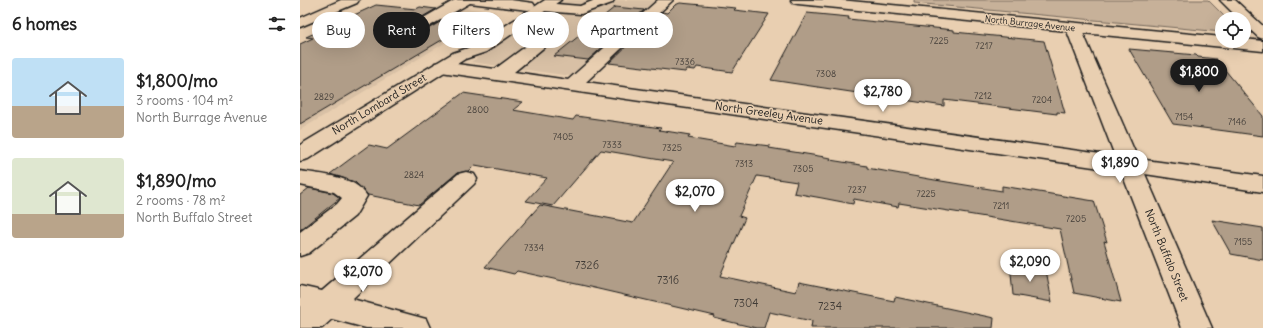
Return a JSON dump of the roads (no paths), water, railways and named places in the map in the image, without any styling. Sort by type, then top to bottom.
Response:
[{"type":"street","points":[[300,23],[352,0]]},
{"type":"street","points":[[430,20],[465,0]]},
{"type":"street","points":[[474,0],[541,3],[581,10],[607,0]]},
{"type":"street","points":[[574,85],[666,0]]},
{"type":"street","name":"North Burrage Avenue","points":[[798,0],[894,5],[1073,27],[1263,46]]},
{"type":"street","points":[[1227,0],[1263,34]]},
{"type":"street","name":"North Lombard Street","points":[[531,12],[541,3]]},
{"type":"street","name":"North Lombard Street","points":[[459,56],[462,47],[541,3]]},
{"type":"street","name":"North Buffalo Street","points":[[1073,27],[1197,328]]},
{"type":"street","name":"North Lombard Street","points":[[300,154],[459,56],[480,49],[512,28]]},
{"type":"street","points":[[499,74],[533,48]]},
{"type":"street","name":"North Greeley Avenue","points":[[441,67],[499,74],[1263,184]]},
{"type":"street","points":[[300,178],[340,186],[355,196],[346,210],[300,246]]},
{"type":"street","points":[[301,328],[313,302],[466,179]]},
{"type":"street","points":[[313,302],[415,328]]}]
